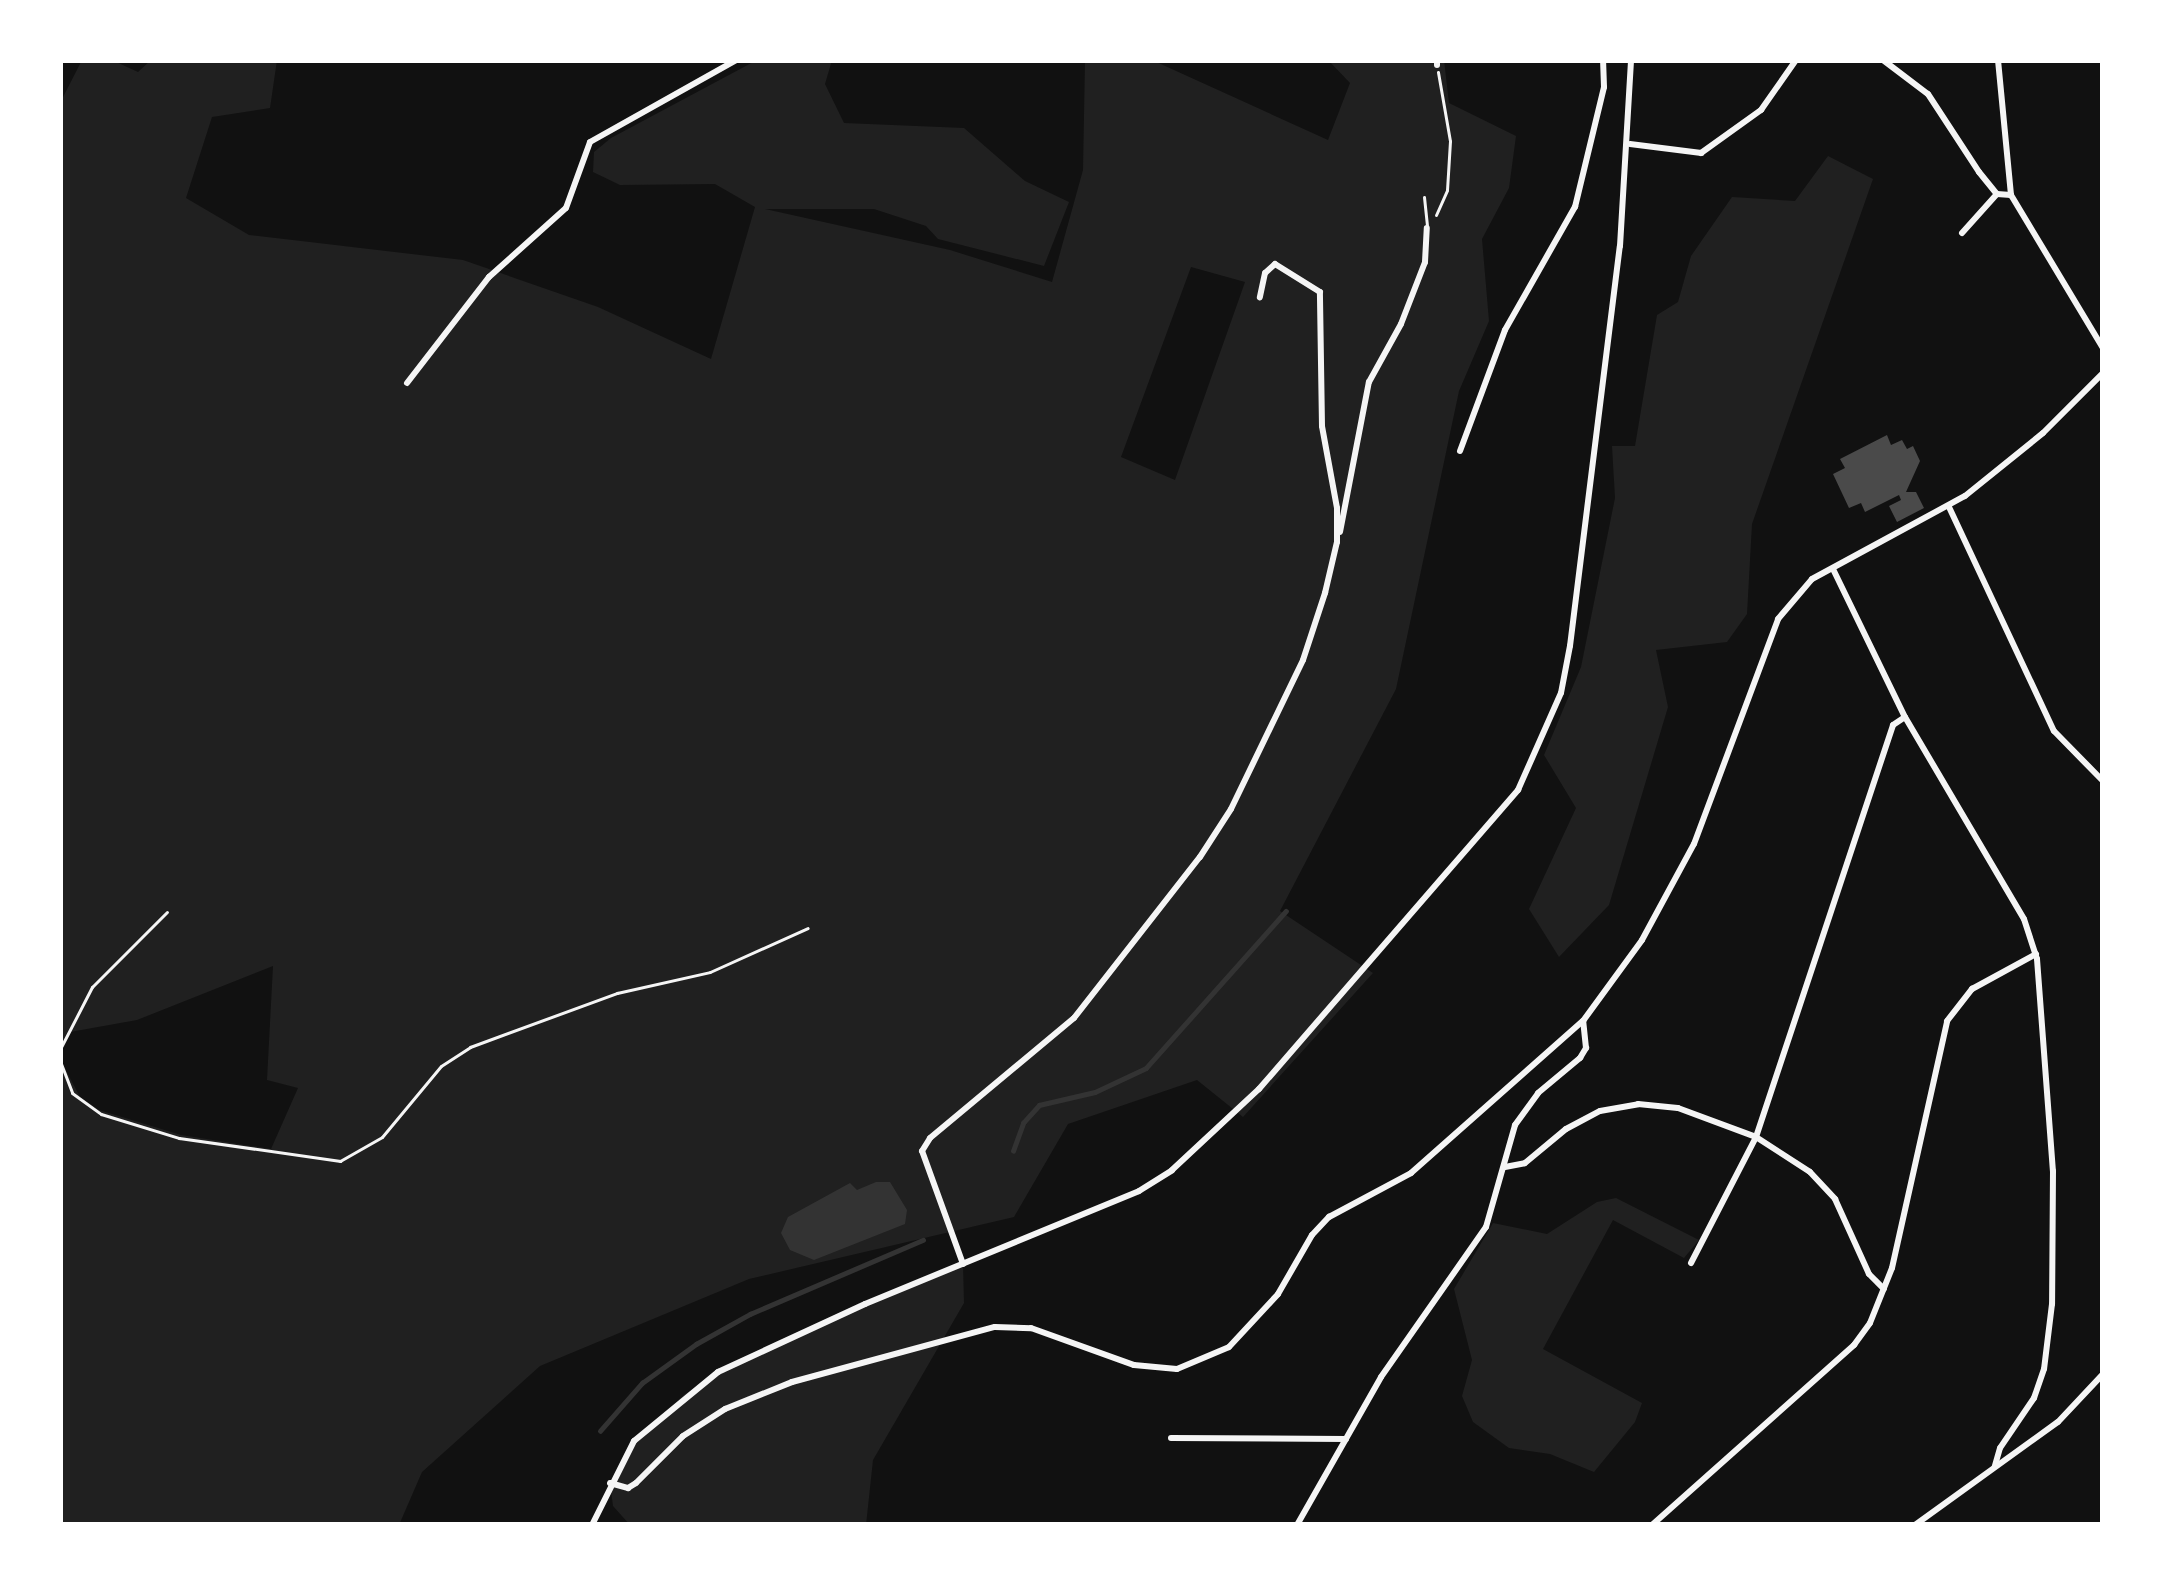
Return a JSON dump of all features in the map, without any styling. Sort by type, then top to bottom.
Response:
[{"type":"street","points":[[407,382],[488,277],[566,208],[590,142],[736,60]]},
{"type":"street","points":[[1460,451],[1505,330],[1575,208],[1604,87],[1603,60]]},
{"type":"street","points":[[592,1525],[634,1441],[718,1372],[770,1345],[1139,1191],[1209,1141],[1518,790],[1561,693],[1570,646],[1630,144],[1631,60]]},
{"type":"street","points":[[1630,144],[1701,152],[1761,110],[1796,60]]},
{"type":"street","points":[[1883,60],[1928,94],[1997,194]]},
{"type":"street","points":[[1998,60],[2011,195],[2103,348]]},
{"type":"street","points":[[1997,194],[2011,195]]},
{"type":"street","points":[[1962,233],[1997,194]]},
{"type":"street","points":[[963,1264],[922,1151],[930,1138],[1074,1018],[1200,857],[1231,808],[1303,660],[1337,542],[1364,403],[1425,262],[1427,228]]},
{"type":"street","points":[[1260,297],[1265,273],[1275,264],[1320,292],[1322,425],[1337,508],[1337,542]]},
{"type":"street","points":[[610,1483],[628,1488],[636,1483],[682,1436],[725,1409],[793,1382],[995,1327],[1031,1328],[1134,1365],[1177,1370],[1229,1347],[1278,1294],[1312,1235],[1329,1217],[1411,1173],[1583,1022],[1642,940],[1694,844],[1778,619],[1812,579],[1949,507],[2043,433],[2103,373]]},
{"type":"street","points":[[1949,507],[2054,731],[2103,781]]},
{"type":"street","points":[[1832,568],[1905,718],[2024,919],[2036,954],[2053,1171],[2052,1304],[2044,1369],[2034,1398],[2000,1448],[1995,1466]]},
{"type":"street","points":[[1691,1262],[1756,1137],[1893,725],[1905,718]]},
{"type":"street","points":[[1652,1525],[1854,1345],[1870,1323],[1884,1289],[1946,1022],[1972,988],[2036,954]]},
{"type":"street","points":[[1297,1525],[1381,1377],[1486,1227],[1515,1125],[1526,1107],[1586,1048],[1583,1022]]},
{"type":"street","points":[[1505,1168],[1525,1163],[1566,1130],[1600,1111],[1638,1104],[1678,1108],[1756,1137],[1810,1172],[1835,1199],[1853,1229],[1869,1274],[1884,1289]]},
{"type":"street","points":[[1915,1525],[2058,1422],[2103,1374]]},
{"type":"street","points":[[1171,1438],[1346,1438]]},
{"type":"lane","points":[[1424,196],[1427,228]]},
{"type":"path","points":[[1427,228],[1442,204],[1448,178],[1450,141],[1437,62]]},
{"type":"path","points":[[60,1049],[92,987],[167,912]]},
{"type":"path","points":[[60,1061],[72,1093],[100,1114],[179,1138],[302,1160],[340,1161],[382,1137],[441,1066],[470,1046],[617,994],[710,972],[808,928]]},
{"type":"shaded area","points":[[82,60],[112,60],[138,72],[151,60],[277,60],[270,108],[212,117],[186,198],[249,235],[463,260],[598,307],[711,359],[755,207],[715,184],[620,185],[593,172],[594,152],[611,138],[757,60],[832,60],[825,84],[844,123],[964,128],[1025,181],[1069,202],[1044,266],[938,239],[926,226],[874,209],[765,209],[950,250],[1052,282],[1083,170],[1085,61],[1152,60],[1328,140],[1350,83],[1328,60],[1444,60],[1449,103],[1516,136],[1509,188],[1482,239],[1489,321],[1459,391],[1396,689],[1280,911],[1373,973],[1243,1117],[1197,1080],[1068,1124],[1014,1217],[749,1279],[540,1366],[422,1472],[399,1525],[60,1525],[60,1059],[80,1097],[99,1110],[181,1135],[271,1149],[298,1088],[267,1080],[273,966],[137,1020],[70,1032],[60,1049],[60,103]],"holes":[[[1191,267],[1245,282],[1175,480],[1121,457]]]},
{"type":"shaded area","points":[[1828,156],[1873,179],[1752,524],[1747,614],[1727,642],[1656,650],[1668,707],[1609,905],[1559,957],[1529,909],[1576,808],[1544,755],[1581,667],[1615,498],[1612,446],[1635,446],[1657,315],[1678,302],[1691,256],[1732,197],[1795,201]]},
{"type":"shaded area","points":[[890,1182],[907,1210],[905,1224],[814,1260],[790,1250],[781,1233],[788,1217],[850,1183],[857,1190]]},
{"type":"shaded area","points":[[1616,1198],[1699,1240],[1684,1258],[1613,1220],[1543,1349],[1642,1403],[1635,1422],[1594,1472],[1550,1454],[1509,1448],[1473,1422],[1462,1396],[1472,1360],[1454,1289],[1493,1223],[1547,1234],[1597,1202]]},
{"type":"shaded area","points":[[963,1264],[964,1303],[873,1460],[866,1525],[630,1525],[613,1506],[610,1483],[634,1441],[685,1394],[770,1345]]},
{"type":"building","points":[[1887,435],[1891,445],[1902,440],[1907,449],[1913,446],[1920,461],[1906,492],[1916,492],[1924,508],[1897,522],[1889,506],[1901,500],[1899,495],[1865,512],[1861,503],[1849,508],[1833,474],[1845,468],[1840,459]]},
{"type":"waterway","points":[[1013,1151],[1023,1123],[1039,1105],[1095,1092],[1146,1068],[1286,911]]},
{"type":"waterway","points":[[600,1431],[642,1383],[696,1344],[750,1314],[923,1240]]}]
